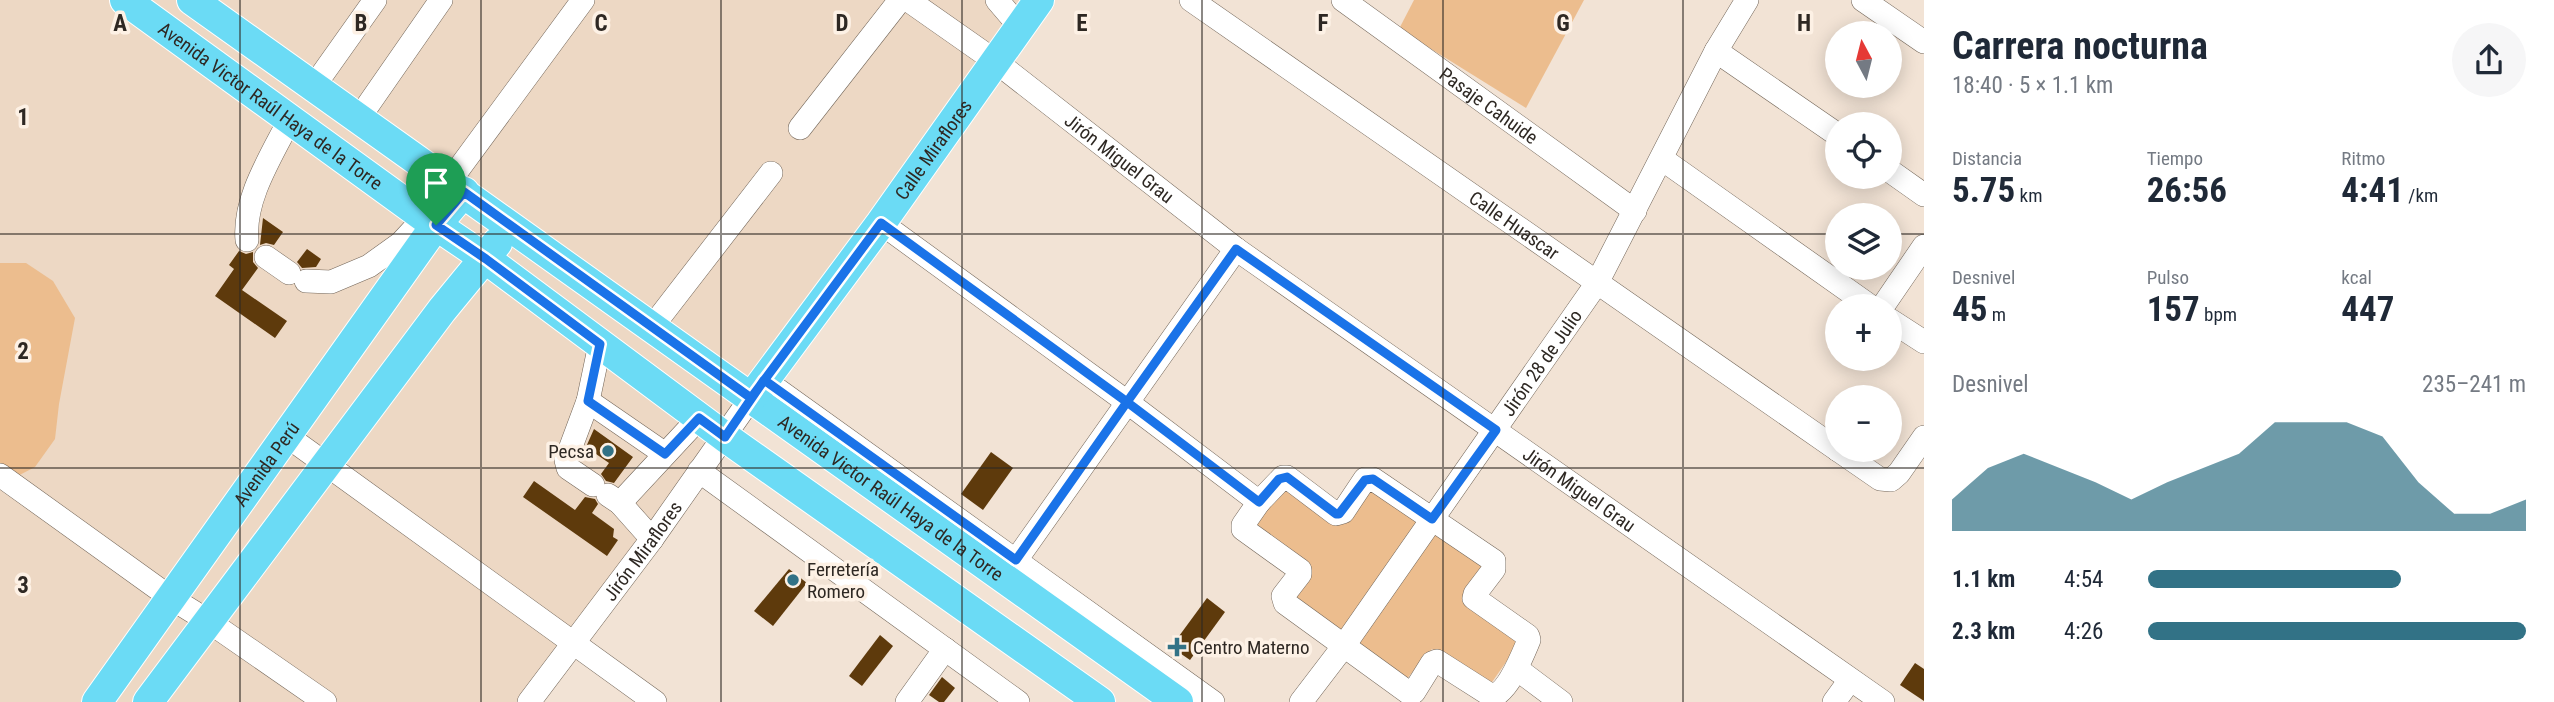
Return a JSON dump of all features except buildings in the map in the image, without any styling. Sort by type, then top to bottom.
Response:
[{"type":"main road","name":"Avenida Victor Raúl Haya de la Torre","points":[[125,0],[486,259],[725,437],[1100,702]]},
{"type":"main road","name":"Avenida Victor Raúl Haya de la Torre","points":[[192,0],[652,327],[757,389],[1178,702]]},
{"type":"main road","name":"Calle Miraflores","points":[[757,389],[881,223],[1039,0]]},
{"type":"main road","name":"Avenida Perú","points":[[97,702],[287,436],[430,221],[456,187]]},
{"type":"main road","points":[[148,702],[442,310],[486,259],[510,226]]},
{"type":"street","points":[[314,86],[375,0]]},
{"type":"street","points":[[359,118],[441,0]]},
{"type":"street","points":[[456,187],[583,0]]},
{"type":"street","points":[[800,128],[900,0]]},
{"type":"street","name":"Jirón Miguel Grau","points":[[908,0],[995,61],[1236,249],[1883,702]]},
{"type":"street","points":[[997,0],[1020,27]]},
{"type":"street","name":"Calle Huascar","points":[[1191,0],[1825,441]]},
{"type":"street","name":"Pasaje Cahuide","points":[[1343,0],[1635,211]]},
{"type":"street","name":"Jirón 28 de Julio","points":[[1301,702],[1343,647],[1597,283],[1716,51],[1747,0]]},
{"type":"street","points":[[1863,0],[1924,42]]},
{"type":"street","points":[[1716,51],[1825,126]]},
{"type":"street","points":[[247,240],[246,226],[255,193],[290,119]]},
{"type":"street","points":[[1662,159],[1853,294]]},
{"type":"street","points":[[652,327],[771,173]]},
{"type":"street","points":[[1902,179],[1924,195]]},
{"type":"street","points":[[266,257],[298,277],[331,282],[369,266],[430,221]]},
{"type":"street","points":[[881,223],[1259,502]]},
{"type":"street","points":[[1891,294],[1924,246]]},
{"type":"street","points":[[1016,560],[1236,249]]},
{"type":"street","points":[[1902,328],[1924,342]]},
{"type":"street","points":[[600,344],[588,401],[566,460],[568,468],[606,494],[652,539]]},
{"type":"street","points":[[757,389],[1016,560],[1213,702]]},
{"type":"street","name":"Jirón Miraflores","points":[[529,702],[652,539],[757,389]]},
{"type":"street","points":[[588,401],[665,454]]},
{"type":"street","points":[[606,494],[665,454],[699,418]]},
{"type":"street","points":[[287,436],[655,702]]},
{"type":"street","name":"Calle Huascar","points":[[1855,462],[1880,479],[1891,480],[1899,474],[1924,437]]},
{"type":"street","points":[[699,471],[1018,702]]},
{"type":"street","points":[[0,475],[171,598],[325,702]]},
{"type":"street","points":[[1287,477],[1339,514],[1365,480],[1373,479],[1494,561],[1494,569],[1474,598],[1528,636],[1517,669],[1496,696],[1437,661],[1432,663],[1414,692],[1409,693],[1343,647],[1283,599],[1301,572],[1243,529],[1244,521],[1259,502],[1279,479],[1287,477]]},
{"type":"street","points":[[907,702],[945,649]]},
{"type":"street","points":[[1517,669],[1561,702]]},
{"type":"street","points":[[1834,702],[1850,680]]},
{"type":"shaded area","points":[[0,0],[1030,0],[524,702],[0,702]]},
{"type":"shaded area","points":[[1414,0],[1584,0],[1526,108],[1399,29]]},
{"type":"shaded area","points":[[0,263],[26,263],[53,281],[75,318],[55,439],[35,467],[8,481],[0,480]]},
{"type":"shaded area","points":[[1281,482],[1340,522],[1370,485],[1487,564],[1462,601],[1520,642],[1490,685],[1432,649],[1405,681],[1290,598],[1309,568],[1249,524]]},
{"type":"place","name":"Pecsa","points":[[608,451]]},
{"type":"place","name":"Ferretería Romero","points":[[793,580]]},
{"type":"place","name":"Centro Materno","points":[[1177,647]]},
{"type":"route","points":[[436,225],[464,192],[751,398],[881,223],[1127,402],[1236,249],[1496,430],[1432,519],[1369,478],[1343,512],[1336,514],[1287,477],[1279,479],[1259,502],[1127,402],[1016,560],[764,380],[751,398],[725,437],[699,418],[665,454],[588,401],[600,344],[436,225]]}]
